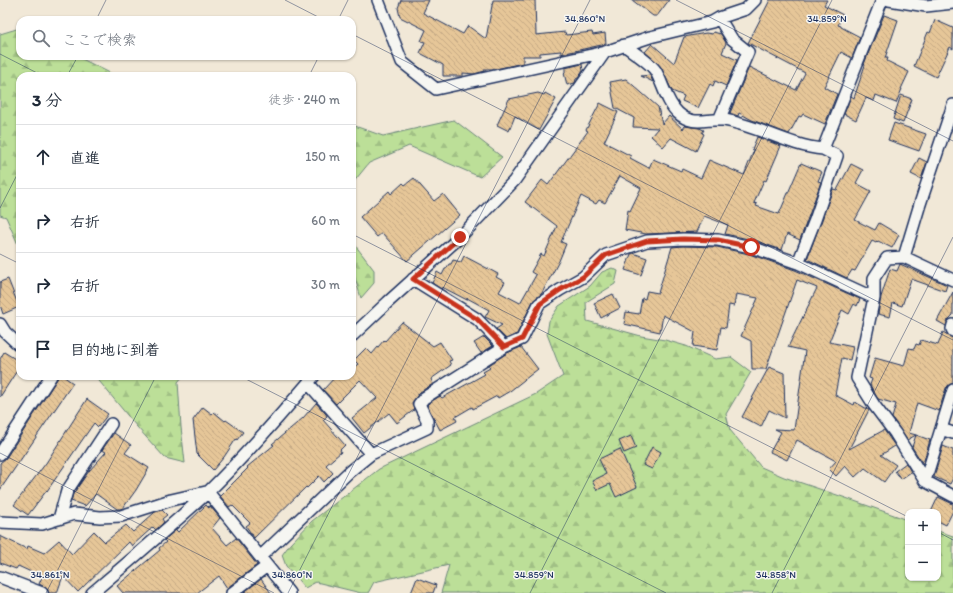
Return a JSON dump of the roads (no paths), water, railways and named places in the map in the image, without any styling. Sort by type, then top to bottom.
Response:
[{"type":"street","points":[[378,0],[402,62],[436,89],[605,52],[650,37],[712,22],[719,18],[746,9],[755,0]]},
{"type":"street","points":[[824,149],[882,0]]},
{"type":"street","points":[[889,0],[926,6],[953,3]]},
{"type":"street","points":[[719,18],[732,39],[748,52],[719,120]]},
{"type":"street","points":[[624,46],[655,69],[661,85],[678,113],[695,122],[719,120],[744,125],[807,148],[824,149],[837,156],[815,220],[798,263]]},
{"type":"street","points":[[356,332],[460,237],[514,181],[605,52]]},
{"type":"street","points":[[904,257],[953,105]]},
{"type":"street","points":[[232,593],[264,562],[350,471],[371,454],[427,428],[427,420],[419,404],[424,398],[504,347],[522,339],[540,304],[560,290],[583,277],[606,255],[647,241],[683,239],[718,240],[751,247],[798,263],[874,298]]},
{"type":"street","points":[[953,280],[904,257],[887,258],[874,278],[874,298],[858,378],[874,405],[895,433],[925,481],[953,496]]},
{"type":"street","points":[[413,279],[477,319],[504,347]]},
{"type":"street","points":[[0,324],[5,332],[16,342]]},
{"type":"street","points":[[953,325],[953,331]]},
{"type":"street","points":[[0,454],[48,380]]},
{"type":"street","points":[[92,593],[208,492],[252,446],[311,380],[371,454]]},
{"type":"street","points":[[925,481],[953,390]]},
{"type":"street","points":[[59,519],[67,491],[111,424]]},
{"type":"street","points":[[941,429],[953,433]]},
{"type":"street","points":[[0,522],[42,524],[74,514],[100,517],[120,516],[171,500],[208,492]]},
{"type":"street","points":[[208,492],[289,593]]},
{"type":"street","points":[[0,577],[42,593]]}]
